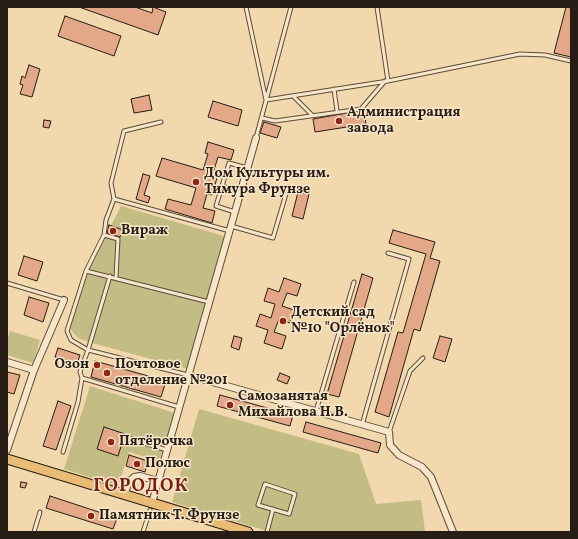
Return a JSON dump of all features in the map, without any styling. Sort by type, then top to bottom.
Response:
[{"type":"main road","points":[[7,459],[124,495],[150,507],[248,532]]},
{"type":"street","points":[[150,507],[256,138]]},
{"type":"street","points":[[7,450],[34,370],[64,300]]},
{"type":"street","points":[[7,362],[34,370]]},
{"type":"street","points":[[188,375],[389,432],[390,445],[399,455],[422,467],[431,477],[453,532]]},
{"type":"street","points":[[124,495],[129,482],[134,477],[140,476],[158,481]]},
{"type":"lane","points":[[246,7],[266,100]]},
{"type":"lane","points":[[256,138],[291,7]]},
{"type":"lane","points":[[262,118],[275,121],[337,111],[361,109],[386,81],[377,7]]},
{"type":"lane","points":[[266,100],[386,81],[520,54],[545,54],[571,61]]},
{"type":"lane","points":[[334,89],[337,111]]},
{"type":"lane","points":[[293,96],[312,115]]},
{"type":"lane","points":[[161,122],[124,131],[111,183],[114,200],[106,220],[104,235],[86,271],[67,331],[71,340],[88,350],[188,375]]},
{"type":"lane","points":[[235,212],[216,206],[229,163],[247,168]]},
{"type":"lane","points":[[222,186],[241,192]]},
{"type":"lane","points":[[114,200],[273,238],[288,187]]},
{"type":"lane","points":[[104,235],[118,239],[116,278]]},
{"type":"lane","points":[[362,425],[409,259],[388,253]]},
{"type":"lane","points":[[86,271],[209,302]]},
{"type":"lane","points":[[63,452],[78,402],[82,378],[80,372],[110,276]]},
{"type":"lane","points":[[316,412],[354,282]]},
{"type":"lane","points":[[7,283],[64,300]]},
{"type":"lane","points":[[389,432],[410,371],[424,358]]},
{"type":"lane","points":[[82,378],[179,406]]},
{"type":"lane","points":[[128,438],[167,450]]},
{"type":"lane","points":[[265,484],[295,494],[288,514],[273,509],[258,504],[265,484]]},
{"type":"lane","points":[[143,532],[150,507]]},
{"type":"lane","points":[[267,532],[273,509]]},
{"type":"lane","points":[[34,532],[40,512]]},
{"type":"shaded area","points":[[121,206],[224,236],[188,369],[92,343],[78,338],[70,329],[89,269]]},
{"type":"shaded area","points":[[10,331],[40,340],[33,363],[7,355],[7,342]]},
{"type":"shaded area","points":[[90,386],[175,413],[159,461],[129,452],[118,486],[64,469]]},
{"type":"shaded area","points":[[199,409],[359,454],[376,504],[421,500],[425,532],[270,532],[172,502]]},
{"type":"building","points":[[79,7],[135,7],[152,13],[153,7],[166,12],[158,35]]},
{"type":"building","points":[[566,7],[571,8],[571,57],[554,53]]},
{"type":"building","points":[[65,16],[121,36],[114,56],[58,36]]},
{"type":"building","points":[[29,65],[40,69],[32,97],[20,94],[23,85],[20,84],[22,76],[25,78]]},
{"type":"building","points":[[149,95],[152,110],[134,113],[131,99]]},
{"type":"building","points":[[213,101],[242,110],[238,126],[208,117]]},
{"type":"building","name":"Администрация завода","points":[[364,110],[366,124],[315,132],[313,119]]},
{"type":"building","points":[[44,120],[51,121],[49,128],[43,127]]},
{"type":"building","points":[[264,122],[281,127],[277,138],[260,133]]},
{"type":"building","name":"Дом Культуры им. Тимура Фрунзе","points":[[208,142],[234,150],[231,160],[218,157],[214,170],[219,171],[212,195],[207,194],[203,208],[215,211],[212,223],[165,209],[168,199],[191,205],[196,188],[156,176],[162,158],[203,170],[208,154],[205,153]]},
{"type":"building","points":[[143,174],[150,176],[144,195],[150,197],[148,203],[136,199]]},
{"type":"building","points":[[298,192],[309,194],[303,219],[292,216]]},
{"type":"building","points":[[109,225],[123,230],[120,237],[107,233]]},
{"type":"building","points":[[393,230],[435,242],[430,258],[440,261],[420,331],[414,329],[389,417],[375,412],[398,332],[403,333],[426,254],[389,243]]},
{"type":"building","points":[[24,256],[43,262],[37,281],[18,275]]},
{"type":"building","points":[[362,274],[373,278],[339,397],[327,394]]},
{"type":"building","points":[[284,278],[301,284],[297,296],[287,293],[282,306],[294,310],[290,323],[279,319],[274,332],[286,336],[282,349],[264,343],[268,330],[256,326],[260,314],[271,318],[275,304],[264,301],[268,288],[279,292]]},
{"type":"building","points":[[29,297],[49,303],[43,322],[24,315]]},
{"type":"building","points":[[234,336],[242,338],[239,350],[231,347]]},
{"type":"building","points":[[440,336],[452,339],[445,362],[433,358]]},
{"type":"building","points":[[58,348],[80,355],[77,364],[55,357]]},
{"type":"building","points":[[95,361],[166,381],[161,397],[91,377]]},
{"type":"building","points":[[7,372],[20,375],[14,394],[7,392]]},
{"type":"building","points":[[280,373],[290,377],[287,384],[277,380]]},
{"type":"building","points":[[220,395],[293,415],[290,426],[217,406]]},
{"type":"building","points":[[58,401],[71,406],[56,450],[43,446]]},
{"type":"building","points":[[306,422],[381,443],[378,453],[303,432]]},
{"type":"building","name":"Пятёрочка","points":[[104,427],[125,434],[118,456],[97,449]]},
{"type":"building","name":"Полюс","points":[[129,455],[148,461],[145,472],[126,466]]},
{"type":"building","points":[[21,482],[27,483],[25,488],[20,487]]},
{"type":"building","points":[[50,496],[117,518],[113,529],[46,508]]},
{"type":"place","name":"Администрация завода","points":[[339,121]]},
{"type":"place","name":"Дом Культуры им. Тимура Фрунзе","points":[[196,182]]},
{"type":"place","name":"Вираж","points":[[113,231]]},
{"type":"place","name":"Детский сад №10 \"Орлёнок\"","points":[[283,321]]},
{"type":"place","name":"Озон","points":[[97,365]]},
{"type":"place","name":"Почтовое отделение №201","points":[[107,373]]},
{"type":"place","name":"Самозанятая Михайлова Н.В.","points":[[230,405]]},
{"type":"place","name":"Пятёрочка","points":[[111,442]]},
{"type":"place","name":"Полюс","points":[[137,464]]},
{"type":"place","name":"Памятник Т. Фрунзе","points":[[91,516]]},
{"type":"district","name":"ГОРОДОК","points":[[141,488]]}]
